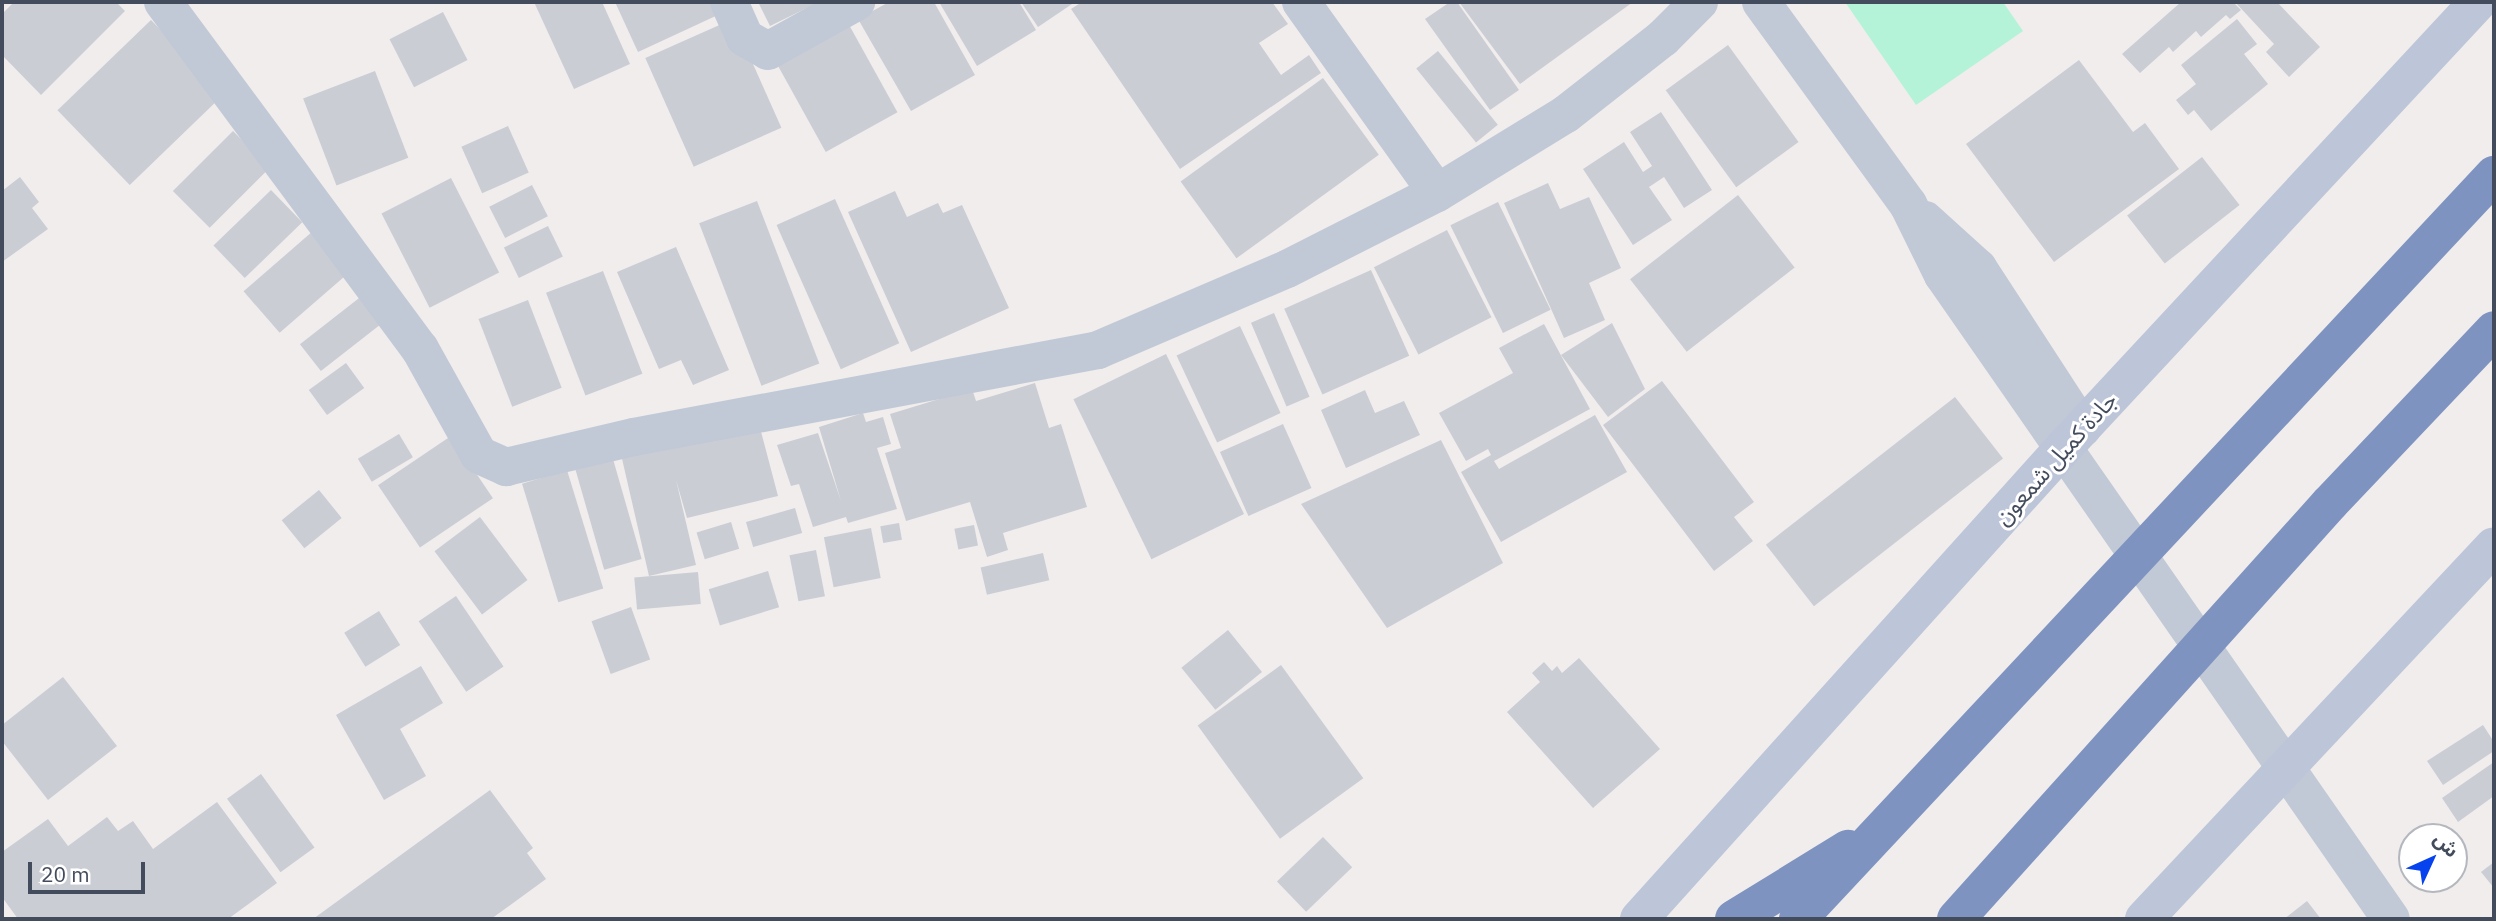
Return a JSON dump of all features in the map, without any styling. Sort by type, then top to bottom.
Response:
[{"type":"highway","points":[[1798,919],[1874,834],[2494,175]]},
{"type":"highway","points":[[1956,919],[2330,503],[2494,330]]},
{"type":"highway","points":[[1734,919],[1874,834]]},
{"type":"main road","name":"جادة كميل شمعون","points":[[1639,919],[2083,451],[2478,2]]},
{"type":"main road","points":[[2144,919],[2298,758],[2494,546]]},
{"type":"street","points":[[163,2],[420,349],[479,455],[506,467],[634,437],[1098,350],[1287,269],[1437,193],[1566,114],[1663,38],[1699,2]]},
{"type":"street","points":[[729,2],[745,38],[768,51],[856,2]]},
{"type":"street","points":[[1301,2],[1437,193]]},
{"type":"street","points":[[1761,2],[1908,204],[1978,268],[2083,451],[2258,704],[2421,919]]},
{"type":"street","points":[[2298,758],[2391,919]]},
{"type":"green space","points":[[1845,2],[2003,2],[2023,31],[1916,105]]},
{"type":"building","points":[[14,2],[116,2],[125,11],[41,95],[2,55],[2,14]]},
{"type":"building","points":[[534,2],[602,2],[630,64],[574,89]]},
{"type":"building","points":[[615,2],[714,2],[720,14],[638,52]]},
{"type":"building","points":[[758,2],[819,2],[770,26]]},
{"type":"building","points":[[889,2],[934,2],[975,75],[911,111],[858,19]]},
{"type":"building","points":[[939,2],[1019,2],[1036,30],[977,66]]},
{"type":"building","points":[[1021,2],[1075,2],[1038,27]]},
{"type":"building","points":[[1082,2],[1272,2],[1288,24],[1259,43],[1281,75],[1309,55],[1321,73],[1180,169],[1071,9]]},
{"type":"building","points":[[1450,2],[1457,2],[1519,90],[1490,110],[1425,19]]},
{"type":"building","points":[[1459,2],[1633,2],[1520,84]]},
{"type":"building","points":[[2181,2],[2233,2],[2241,10],[2230,19],[2226,15],[2201,37],[2196,31],[2173,52],[2169,47],[2140,73],[2122,54]]},
{"type":"building","points":[[2235,2],[2277,2],[2320,47],[2289,77],[2266,52],[2274,44]]},
{"type":"building","points":[[443,12],[468,60],[414,87],[390,39]]},
{"type":"building","points":[[733,19],[781,128],[694,167],[645,58]]},
{"type":"building","points":[[2237,19],[2257,44],[2244,54],[2268,84],[2211,131],[2194,110],[2188,115],[2176,100],[2196,84],[2181,65]]},
{"type":"building","points":[[151,20],[223,95],[130,185],[57,110]]},
{"type":"building","points":[[848,23],[897,112],[826,152],[776,63]]},
{"type":"building","points":[[1728,45],[1799,142],[1736,187],[1666,90]]},
{"type":"building","points":[[1438,51],[1498,125],[1476,142],[1416,69]]},
{"type":"building","points":[[2079,60],[2133,132],[2145,123],[2179,169],[2054,262],[1966,144]]},
{"type":"building","points":[[375,71],[408,158],[336,185],[303,99]]},
{"type":"building","points":[[1323,78],[1379,155],[1236,258],[1181,181]]},
{"type":"building","points":[[1661,112],[1712,190],[1684,208],[1664,177],[1649,187],[1672,220],[1633,245],[1583,169],[1624,142],[1643,172],[1652,166],[1630,132]]},
{"type":"building","points":[[508,126],[529,173],[482,193],[461,147]]},
{"type":"building","points":[[233,131],[270,168],[210,228],[173,191]]},
{"type":"building","points":[[2202,157],[2240,205],[2165,264],[2127,215]]},
{"type":"building","points":[[20,177],[39,202],[32,208],[48,229],[2,262],[2,191]]},
{"type":"building","points":[[451,178],[499,272],[430,308],[382,213]]},
{"type":"building","points":[[1548,183],[1560,209],[1589,197],[1621,268],[1589,283],[1605,320],[1564,338],[1504,203]]},
{"type":"building","points":[[532,185],[548,216],[505,238],[489,207]]},
{"type":"building","points":[[271,190],[302,222],[245,278],[213,246]]},
{"type":"building","points":[[895,191],[907,217],[938,203],[943,213],[962,205],[1009,308],[911,352],[848,212]]},
{"type":"building","points":[[1738,195],[1795,267],[1687,352],[1630,279]]},
{"type":"building","points":[[835,199],[899,343],[841,369],[777,225]]},
{"type":"building","points":[[757,201],[819,363],[761,386],[699,223]]},
{"type":"building","points":[[1498,202],[1551,310],[1503,333],[1450,225]]},
{"type":"building","points":[[548,226],[563,257],[519,278],[504,247]]},
{"type":"building","points":[[1447,230],[1491,317],[1418,355],[1374,267]]},
{"type":"building","points":[[313,231],[349,273],[280,333],[244,291]]},
{"type":"building","points":[[676,247],[729,370],[693,385],[681,360],[659,369],[617,272]]},
{"type":"building","points":[[1371,270],[1409,356],[1322,395],[1284,309]]},
{"type":"building","points":[[603,271],[642,374],[585,396],[546,293]]},
{"type":"building","points":[[363,295],[384,322],[321,371],[300,344]]},
{"type":"building","points":[[528,300],[562,388],[512,407],[479,319]]},
{"type":"building","points":[[1274,313],[1310,397],[1287,407],[1251,323]]},
{"type":"building","points":[[1612,323],[1645,389],[1608,417],[1561,355]]},
{"type":"building","points":[[1544,324],[1590,409],[1494,461],[1499,469],[1595,415],[1627,472],[1501,542],[1461,472],[1491,455],[1488,449],[1466,461],[1439,413],[1513,373],[1499,348]]},
{"type":"building","points":[[1240,326],[1281,413],[1217,443],[1177,356]]},
{"type":"building","points":[[1166,354],[1244,514],[1151,559],[1073,399]]},
{"type":"building","points":[[346,363],[364,388],[327,415],[309,390]]},
{"type":"building","points":[[1662,381],[1754,502],[1734,517],[1753,541],[1714,571],[1603,425]]},
{"type":"building","points":[[1035,383],[1049,428],[1061,424],[1087,507],[1003,533],[1008,550],[987,557],[970,502],[906,521],[885,453],[901,448],[890,414],[972,389],[976,401]]},
{"type":"building","points":[[1365,390],[1375,413],[1404,401],[1420,435],[1346,468],[1321,410]]},
{"type":"building","points":[[1955,397],[2003,458],[1814,606],[1766,545]]},
{"type":"building","points":[[863,413],[866,422],[883,417],[891,444],[877,448],[897,509],[848,523],[846,517],[813,527],[799,484],[791,486],[777,445],[818,433],[841,501],[819,427]]},
{"type":"building","points":[[759,424],[778,496],[687,518],[676,480],[696,565],[649,576],[620,450]]},
{"type":"building","points":[[1283,424],[1311,488],[1248,516],[1220,452]]},
{"type":"building","points":[[399,434],[413,457],[372,482],[358,459]]},
{"type":"building","points":[[451,436],[493,498],[420,547],[378,485]]},
{"type":"building","points":[[1441,440],[1503,563],[1387,628],[1301,504]]},
{"type":"building","points":[[613,459],[642,559],[604,570],[576,470]]},
{"type":"building","points":[[567,470],[603,589],[558,602],[522,484]]},
{"type":"building","points":[[319,490],[342,518],[304,548],[282,520]]},
{"type":"building","points":[[795,508],[802,533],[753,547],[746,522]]},
{"type":"building","points":[[480,517],[528,580],[482,614],[434,551]]},
{"type":"building","points":[[731,522],[739,549],[705,559],[697,533]]},
{"type":"building","points":[[899,523],[902,540],[883,543],[880,526]]},
{"type":"building","points":[[974,525],[978,546],[958,549],[954,529]]},
{"type":"building","points":[[871,528],[881,578],[834,587],[824,537]]},
{"type":"building","points":[[816,550],[825,596],[798,601],[789,555]]},
{"type":"building","points":[[1043,553],[1049,580],[987,595],[981,567]]},
{"type":"building","points":[[768,571],[779,607],[720,625],[709,589]]},
{"type":"building","points":[[698,572],[701,604],[637,609],[634,578]]},
{"type":"building","points":[[456,596],[504,666],[466,692],[419,621]]},
{"type":"building","points":[[631,607],[650,660],[611,674],[592,621]]},
{"type":"building","points":[[379,611],[400,645],[365,667],[344,633]]},
{"type":"building","points":[[1228,630],[1262,672],[1215,710],[1181,668]]},
{"type":"building","points":[[1579,658],[1660,749],[1593,808],[1507,712],[1540,682],[1532,673],[1544,662],[1552,671],[1557,666],[1562,673]]},
{"type":"building","points":[[1281,665],[1363,778],[1280,839],[1198,726]]},
{"type":"building","points":[[421,666],[443,703],[400,729],[426,776],[384,800],[336,715]]},
{"type":"building","points":[[63,677],[117,746],[48,800],[2,741],[2,725]]},
{"type":"building","points":[[2483,725],[2494,742],[2494,751],[2443,785],[2427,761]]},
{"type":"building","points":[[2494,762],[2494,796],[2458,822],[2442,798]]},
{"type":"building","points":[[261,774],[314,848],[281,872],[227,799]]},
{"type":"building","points":[[490,790],[533,848],[527,853],[546,879],[491,919],[313,919]]},
{"type":"building","points":[[217,802],[277,883],[228,919],[18,919],[2,897],[2,852],[48,819],[68,846],[107,817],[118,831],[133,821],[153,849]]},
{"type":"building","points":[[1323,837],[1352,867],[1306,912],[1277,881]]},
{"type":"building","points":[[2494,862],[2494,888],[2481,872]]},
{"type":"building","points":[[2307,901],[2321,919],[2284,919]]}]
